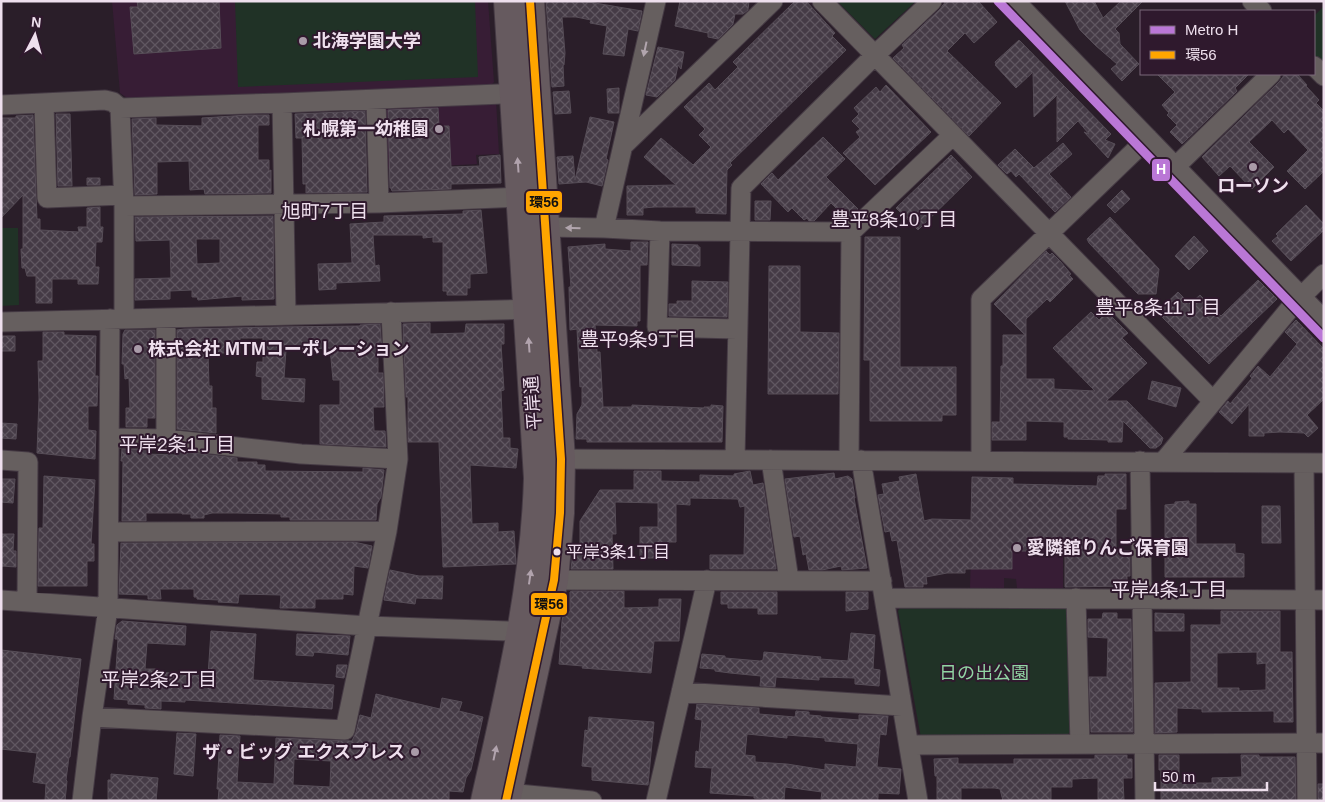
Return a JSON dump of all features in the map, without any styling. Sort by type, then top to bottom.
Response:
[{"type":"highway","name":"平岸通","points":[[508,1],[525,93],[544,227],[538,309]]},
{"type":"highway","name":"平岸通","points":[[497,796],[532,635],[554,580],[560,513],[549,459],[538,309],[520,197],[530,1]]},
{"type":"highway","name":"平岸通","points":[[532,635],[534,549],[537,513],[549,459]]},
{"type":"street","points":[[604,228],[656,1]]},
{"type":"street","points":[[624,145],[773,1]]},
{"type":"street","points":[[822,1],[1213,401]]},
{"type":"street","points":[[735,459],[741,188],[932,1]]},
{"type":"street","points":[[1014,1],[1324,320]]},
{"type":"street","points":[[1252,1],[1261,10]]},
{"type":"street","points":[[1315,67],[1324,76]]},
{"type":"street","points":[[1176,166],[1270,75]]},
{"type":"street","points":[[1,105],[105,100],[113,102],[120,108],[282,104],[525,93]]},
{"type":"street","points":[[376,100],[379,203]]},
{"type":"street","points":[[44,104],[47,198],[284,204],[379,203],[520,197]]},
{"type":"street","points":[[282,104],[286,315]]},
{"type":"street","points":[[82,801],[108,608],[110,438],[124,201],[120,108]]},
{"type":"street","points":[[544,227],[660,231],[851,232],[952,136]]},
{"type":"street","points":[[981,461],[981,299],[1148,138]]},
{"type":"street","points":[[660,231],[657,327],[737,329]]},
{"type":"street","points":[[851,232],[855,460],[884,590],[918,801]]},
{"type":"street","points":[[1163,462],[1301,296],[1324,274]]},
{"type":"street","points":[[1,322],[538,309]]},
{"type":"street","points":[[92,717],[345,730],[386,531],[398,458],[391,312]]},
{"type":"street","points":[[166,318],[166,439]]},
{"type":"street","points":[[110,438],[166,439],[301,454],[398,458]]},
{"type":"street","points":[[549,459],[1324,463]]},
{"type":"street","points":[[1,460],[28,462],[27,602]]},
{"type":"street","points":[[771,460],[790,580]]},
{"type":"street","points":[[1140,461],[1146,801]]},
{"type":"street","points":[[1304,463],[1315,599],[1315,743],[1307,801]]},
{"type":"street","points":[[109,532],[386,531]]},
{"type":"street","points":[[554,580],[790,580],[884,590],[1076,598],[1315,599]]},
{"type":"street","points":[[656,801],[707,580]]},
{"type":"street","points":[[1076,598],[1080,744]]},
{"type":"street","points":[[1,600],[367,626],[508,631],[532,635]]},
{"type":"street","points":[[681,692],[902,706]]},
{"type":"street","points":[[909,746],[1315,743]]},
{"type":"street","points":[[497,796],[592,801]]},
{"type":"shaded area","name":"北海学園大学","points":[[112,1],[488,1],[494,82],[490,86],[130,100],[120,93]]},
{"type":"shaded area","name":"札幌第一幼稚園","points":[[496,100],[499,154],[476,155],[477,164],[382,169],[381,105]]},
{"type":"shaded area","name":"愛隣舘りんご保育園","points":[[1063,516],[1063,588],[1017,588],[1016,579],[1004,578],[1004,589],[970,588],[972,517]]},
{"type":"green space","points":[[235,1],[475,1],[478,77],[238,87]]},
{"type":"green space","points":[[837,1],[916,1],[875,39]]},
{"type":"green space","points":[[1324,6],[1324,66],[1315,57],[1315,15]]},
{"type":"green space","points":[[1,228],[18,228],[19,305],[1,306]]},
{"type":"green space","name":"日の出公園","points":[[901,607],[1066,608],[1069,612],[1070,732],[1065,737],[921,738],[898,611]]},
{"type":"building","points":[[137,1],[219,1],[221,48],[134,54],[130,7],[138,7]]},
{"type":"building","points":[[546,1],[583,1],[642,11],[638,31],[628,29],[624,56],[603,54],[607,26],[590,23],[591,20],[576,17],[562,17],[565,53],[563,65],[564,86],[552,87]]},
{"type":"building","points":[[680,1],[749,1],[748,10],[743,14],[735,14],[733,24],[718,39],[708,37],[708,33],[675,26]]},
{"type":"building","points":[[795,1],[806,1],[835,33],[832,36],[846,50],[730,163],[732,165],[727,170],[726,214],[696,213],[696,207],[655,207],[643,208],[643,215],[627,215],[627,186],[676,185],[644,157],[661,138],[693,165],[711,147],[699,135],[705,129],[684,107],[709,83],[715,90],[738,67],[733,62]]},
{"type":"building","points":[[946,1],[978,1],[997,22],[974,43],[965,33],[947,51],[1001,103],[969,136],[893,58],[904,48],[902,45]]},
{"type":"building","points":[[1065,1],[1094,1],[1103,18],[1121,1],[1143,1],[1115,29],[1119,33],[1120,44],[1139,64],[1122,81],[1111,69],[1117,64],[1080,30]]},
{"type":"building","points":[[1019,40],[1111,134],[1105,140],[1115,144],[1108,158],[1084,132],[1089,134],[1078,121],[1057,142],[1057,95],[1034,117],[1033,72],[1016,88],[995,65],[995,62]]},
{"type":"building","points":[[658,47],[684,52],[681,69],[678,65],[675,80],[657,97],[646,95]]},
{"type":"building","points":[[1158,75],[1248,75],[1235,88],[1237,91],[1182,144],[1170,132],[1177,125],[1167,115],[1169,113],[1162,105],[1175,92]]},
{"type":"building","points":[[1284,75],[1298,75],[1319,100],[1316,103],[1324,111],[1324,171],[1305,189],[1287,171],[1308,150],[1288,129],[1284,133],[1272,120],[1249,142],[1274,167],[1252,189],[1230,166],[1219,176],[1202,157]]},
{"type":"building","points":[[886,85],[931,132],[875,185],[843,153],[860,137],[856,132],[860,129],[852,121],[859,114],[854,108],[876,87],[880,92]]},
{"type":"building","points":[[619,88],[619,113],[608,113],[607,89]]},
{"type":"building","points":[[569,91],[571,113],[555,114],[553,92]]},
{"type":"building","points":[[438,108],[439,126],[449,126],[451,167],[480,166],[479,157],[500,155],[501,183],[451,184],[451,189],[392,191],[390,188],[388,110]]},
{"type":"building","points":[[365,111],[367,192],[306,193],[306,184],[303,184],[302,138],[296,138],[295,114]]},
{"type":"building","points":[[56,114],[70,114],[72,186],[58,186]]},
{"type":"building","points":[[33,115],[37,219],[40,219],[40,230],[79,232],[78,227],[87,227],[87,208],[100,207],[100,227],[103,227],[102,242],[96,242],[95,267],[99,267],[98,284],[78,284],[78,279],[52,279],[52,303],[36,303],[36,276],[27,276],[25,268],[22,268],[23,195],[1,218],[1,118]]},
{"type":"building","points":[[269,115],[269,125],[258,125],[258,160],[269,160],[271,193],[205,194],[204,189],[190,190],[189,161],[157,162],[157,194],[135,195],[132,119],[156,118],[156,125],[202,126],[202,118]]},
{"type":"building","points":[[590,117],[614,122],[602,186],[586,182],[559,184],[557,157],[573,156],[575,180]]},
{"type":"building","points":[[823,137],[845,159],[826,177],[858,209],[848,220],[831,203],[814,221],[809,221],[807,218],[804,220],[792,208],[788,212],[761,184],[772,173],[778,180]]},
{"type":"building","points":[[1063,143],[1072,154],[1049,174],[1071,197],[1055,212],[1019,174],[1016,177],[1011,171],[1007,174],[998,165],[1015,149],[1034,168]]},
{"type":"building","points":[[951,155],[972,177],[918,230],[896,208]]},
{"type":"building","points":[[87,178],[100,178],[100,185],[87,185]]},
{"type":"building","points":[[1122,190],[1130,199],[1115,213],[1107,205]]},
{"type":"building","points":[[755,201],[771,201],[770,220],[755,220]]},
{"type":"building","points":[[1306,205],[1324,224],[1324,230],[1291,261],[1272,241],[1278,236],[1276,234]]},
{"type":"building","points":[[481,210],[487,273],[470,274],[470,288],[467,288],[467,295],[447,295],[447,291],[443,291],[443,242],[433,242],[433,237],[423,238],[423,235],[373,235],[375,266],[379,265],[380,281],[336,283],[336,289],[319,290],[318,264],[352,263],[350,224],[384,222],[384,216],[463,214],[463,211]]},
{"type":"building","points":[[273,216],[274,299],[242,300],[242,296],[198,300],[197,297],[192,297],[192,290],[170,291],[170,299],[135,300],[135,279],[171,278],[170,240],[136,241],[135,217]],"holes":[[[196,239],[220,239],[220,263],[197,264]]]},
{"type":"building","points":[[1110,217],[1159,269],[1156,294],[1138,294],[1089,243],[1087,239]]},
{"type":"building","points":[[1194,236],[1208,251],[1189,270],[1175,256]]},
{"type":"building","points":[[865,237],[900,237],[900,367],[956,367],[956,415],[942,415],[942,421],[870,421],[870,360],[864,360]]},
{"type":"building","points":[[631,242],[648,242],[647,265],[640,265],[640,321],[637,321],[637,326],[595,325],[597,352],[600,352],[603,407],[632,407],[632,405],[704,408],[711,407],[711,405],[723,406],[722,442],[587,442],[587,439],[576,439],[577,414],[582,405],[582,386],[580,387],[577,329],[570,330],[569,287],[571,287],[568,247],[605,244],[605,249],[631,251]]},
{"type":"building","points":[[672,244],[698,245],[700,247],[700,266],[672,265]]},
{"type":"building","points":[[1046,251],[1050,255],[1052,253],[1060,261],[1073,279],[1050,302],[1047,299],[1026,319],[1026,379],[1054,379],[1054,389],[1095,391],[1053,348],[1091,312],[1099,320],[1107,312],[1128,333],[1122,338],[1147,363],[1106,401],[1127,401],[1163,438],[1161,444],[1156,448],[1150,448],[1123,421],[1122,442],[1068,439],[1068,437],[1064,437],[1064,422],[1026,421],[1026,440],[992,440],[992,422],[1000,422],[1003,335],[1025,335],[994,304]]},
{"type":"building","points":[[769,266],[800,266],[800,332],[839,333],[838,394],[768,394]]},
{"type":"building","points":[[1258,280],[1277,299],[1209,364],[1157,312],[1178,292],[1190,304],[1200,295],[1221,316]]},
{"type":"building","points":[[692,281],[728,282],[727,317],[669,316],[669,304],[677,304],[677,301],[692,301]]},
{"type":"building","points":[[1296,320],[1324,349],[1324,399],[1307,415],[1318,428],[1308,437],[1304,433],[1280,432],[1264,433],[1264,436],[1249,436],[1249,404],[1232,424],[1219,412],[1228,401],[1230,404],[1252,378],[1250,376],[1258,366],[1270,377],[1297,344],[1285,332]]},
{"type":"building","points":[[430,323],[430,334],[465,333],[466,324],[504,324],[504,344],[501,344],[504,390],[501,391],[503,438],[510,438],[510,448],[518,449],[516,468],[470,465],[472,524],[498,523],[498,532],[514,531],[516,564],[443,567],[439,442],[408,442],[408,397],[406,397],[403,324]]},
{"type":"building","points":[[380,324],[382,350],[378,350],[378,373],[383,373],[384,407],[373,407],[374,431],[385,431],[386,447],[320,444],[320,405],[340,405],[340,380],[333,380],[330,348],[286,350],[284,378],[305,379],[304,402],[262,399],[262,377],[256,376],[257,362],[263,362],[263,338],[240,338],[240,353],[208,353],[209,386],[212,386],[212,408],[216,408],[216,433],[177,429],[177,330]]},
{"type":"building","points":[[125,330],[155,330],[155,418],[147,418],[147,427],[126,427],[126,408],[130,408],[129,378],[125,379],[124,364],[122,364],[123,334]]},
{"type":"building","points":[[43,332],[64,332],[64,335],[96,336],[95,376],[98,376],[97,406],[88,406],[88,430],[96,431],[95,459],[37,453],[38,361],[43,361]]},
{"type":"building","points":[[1,336],[15,336],[15,351],[1,351]]},
{"type":"building","points":[[1152,381],[1181,388],[1176,407],[1148,399]]},
{"type":"building","points":[[1,423],[17,424],[16,439],[1,438]]},
{"type":"building","points":[[122,449],[147,450],[147,454],[175,455],[175,451],[237,458],[237,462],[257,462],[257,465],[265,465],[265,471],[363,472],[363,468],[384,470],[381,497],[377,504],[376,520],[290,520],[290,517],[281,517],[281,514],[237,513],[212,513],[204,515],[204,518],[191,518],[191,514],[182,513],[146,513],[146,521],[122,521]]},
{"type":"building","points":[[634,471],[661,471],[661,481],[700,482],[700,475],[734,476],[734,474],[750,471],[753,485],[763,483],[776,569],[710,569],[710,555],[744,555],[745,506],[740,507],[738,499],[690,498],[690,505],[676,504],[676,542],[667,542],[667,547],[660,547],[660,558],[640,558],[640,527],[658,527],[658,503],[615,502],[616,534],[612,534],[613,569],[571,569],[573,552],[580,552],[580,521],[600,490],[634,490]]},
{"type":"building","points":[[834,473],[835,479],[848,476],[852,479],[867,568],[842,570],[841,566],[822,570],[809,570],[806,554],[803,555],[800,536],[794,537],[785,479]]},
{"type":"building","points":[[916,474],[924,521],[932,519],[971,520],[972,477],[1013,478],[1013,484],[1097,486],[1098,476],[1126,474],[1126,509],[1116,509],[1116,551],[1130,551],[1130,576],[1127,576],[1127,586],[1065,587],[1065,547],[1030,547],[1030,551],[1012,551],[1012,569],[965,569],[965,573],[947,573],[926,577],[927,584],[923,584],[923,587],[905,587],[897,540],[892,541],[890,531],[885,532],[878,495],[884,494],[882,484],[900,481],[899,477]]},
{"type":"building","points":[[44,476],[95,480],[91,544],[94,544],[94,561],[87,561],[87,586],[38,586],[39,528],[43,528]]},
{"type":"building","points":[[1,479],[15,479],[13,503],[1,502]]},
{"type":"building","points":[[1189,501],[1189,504],[1196,504],[1196,544],[1235,544],[1235,553],[1244,554],[1244,577],[1165,577],[1165,505]]},
{"type":"building","points":[[1262,506],[1280,506],[1281,543],[1262,543]]},
{"type":"building","points":[[1,534],[14,534],[13,551],[16,551],[16,567],[1,566]]},
{"type":"building","points":[[354,542],[372,546],[368,568],[354,566],[353,595],[343,594],[343,599],[315,599],[315,608],[280,608],[281,595],[239,594],[238,603],[197,599],[197,597],[194,597],[194,589],[160,589],[161,599],[148,599],[148,595],[119,594],[121,543]]},
{"type":"building","points":[[390,570],[419,576],[443,576],[442,599],[416,598],[415,604],[384,600]]},
{"type":"building","points":[[624,591],[624,608],[659,607],[659,599],[681,599],[679,641],[654,641],[651,673],[582,668],[583,666],[559,664],[562,621],[564,611],[570,612],[570,592]]},
{"type":"building","points":[[721,592],[777,592],[777,614],[758,614],[758,608],[728,608],[728,604],[721,604]]},
{"type":"building","points":[[846,592],[868,592],[868,609],[846,611]]},
{"type":"building","points":[[1221,611],[1280,611],[1280,652],[1292,652],[1293,722],[1274,722],[1274,711],[1202,712],[1202,709],[1177,708],[1177,732],[1155,733],[1155,683],[1191,682],[1191,625],[1221,625]],"holes":[[[1257,652],[1257,664],[1266,663],[1266,690],[1239,691],[1239,688],[1217,688],[1217,653]]]},
{"type":"building","points":[[1103,613],[1117,613],[1117,619],[1131,619],[1133,732],[1091,732],[1089,677],[1107,677],[1108,638],[1088,637],[1088,619],[1102,619]]},
{"type":"building","points":[[1155,613],[1184,614],[1184,631],[1155,631]]},
{"type":"building","points":[[122,621],[186,626],[185,645],[147,643],[145,669],[157,669],[157,672],[208,676],[211,631],[256,634],[253,680],[334,685],[332,709],[185,700],[185,702],[161,701],[161,709],[145,708],[145,705],[128,704],[128,700],[114,699],[118,639],[115,639],[117,625]]},
{"type":"building","points":[[851,633],[875,635],[873,669],[880,670],[879,686],[855,684],[855,678],[819,677],[819,680],[776,677],[775,687],[760,686],[761,676],[700,668],[702,654],[760,661],[763,660],[764,652],[848,661]]},
{"type":"building","points":[[297,634],[350,636],[348,655],[314,652],[313,656],[296,655]]},
{"type":"building","points":[[1,650],[81,659],[65,801],[45,801],[46,784],[33,782],[37,753],[1,749]]},
{"type":"building","points":[[337,665],[347,665],[344,678],[336,677]]},
{"type":"building","points":[[376,694],[440,709],[442,698],[462,702],[459,711],[483,717],[471,770],[466,778],[463,792],[449,791],[449,801],[218,801],[220,735],[240,736],[237,782],[274,784],[276,738],[352,741],[360,715],[371,718]],"holes":[[[294,759],[331,761],[330,787],[293,785]]]},
{"type":"building","points":[[697,704],[759,708],[759,714],[795,717],[796,711],[809,712],[809,715],[821,717],[859,720],[859,715],[888,716],[886,735],[880,734],[877,767],[901,769],[899,794],[878,793],[878,801],[837,801],[821,799],[822,792],[785,787],[784,801],[782,801],[754,798],[754,796],[710,793],[712,768],[695,767],[696,751],[699,752],[702,720],[695,719]],"holes":[[[747,734],[787,738],[787,735],[825,738],[825,741],[858,744],[856,767],[825,764],[825,770],[787,764],[755,762],[755,756],[745,755]]]},
{"type":"building","points":[[589,717],[654,722],[648,785],[592,780],[592,767],[582,766],[585,730],[588,731]]},
{"type":"building","points":[[177,733],[196,734],[193,776],[174,774]]},
{"type":"building","points":[[1095,755],[1127,755],[1127,759],[1132,759],[1132,778],[1123,778],[1124,801],[1098,801],[1098,778],[1072,779],[1072,787],[1051,787],[1051,801],[1003,801],[1000,789],[961,788],[961,801],[937,801],[937,776],[935,776],[934,759],[958,758],[958,764],[1014,764],[1014,759],[1095,759]]},
{"type":"building","points":[[1159,755],[1179,755],[1179,783],[1212,783],[1212,778],[1242,777],[1241,755],[1295,757],[1296,801],[1161,801]]},
{"type":"building","points":[[111,774],[158,778],[156,801],[108,800],[108,780],[111,780]]},
{"type":"building","points":[[1318,784],[1324,784],[1324,801],[1318,801]]},
{"type":"metro line","name":"H","points":[[998,1],[1324,338]]},
{"type":"transit line","name":"環56","points":[[506,801],[554,580],[560,513],[561,459],[530,1]]},
{"type":"place","name":"北海学園大学","points":[[303,41]]},
{"type":"place","name":"札幌第一幼稚園","points":[[439,129]]},
{"type":"place","name":"ローソン","points":[[1253,167]]},
{"type":"place","name":"株式会社 MTMコーポレーション","points":[[138,349]]},
{"type":"place","name":"愛隣舘りんご保育園","points":[[1017,548]]},
{"type":"place","name":"平岸3条1丁目","points":[[557,552]]},
{"type":"place","name":"ザ・ビッグ エクスプレス","points":[[415,752]]},
{"type":"district","name":"旭町7丁目","points":[[325,211]]},
{"type":"district","name":"豊平8条10丁目","points":[[894,219]]},
{"type":"district","name":"豊平8条11丁目","points":[[1158,307]]},
{"type":"district","name":"豊平9条9丁目","points":[[638,339]]},
{"type":"district","name":"平岸2条1丁目","points":[[177,444]]},
{"type":"district","name":"平岸4条1丁目","points":[[1169,589]]},
{"type":"district","name":"平岸2条2丁目","points":[[159,679]]}]
